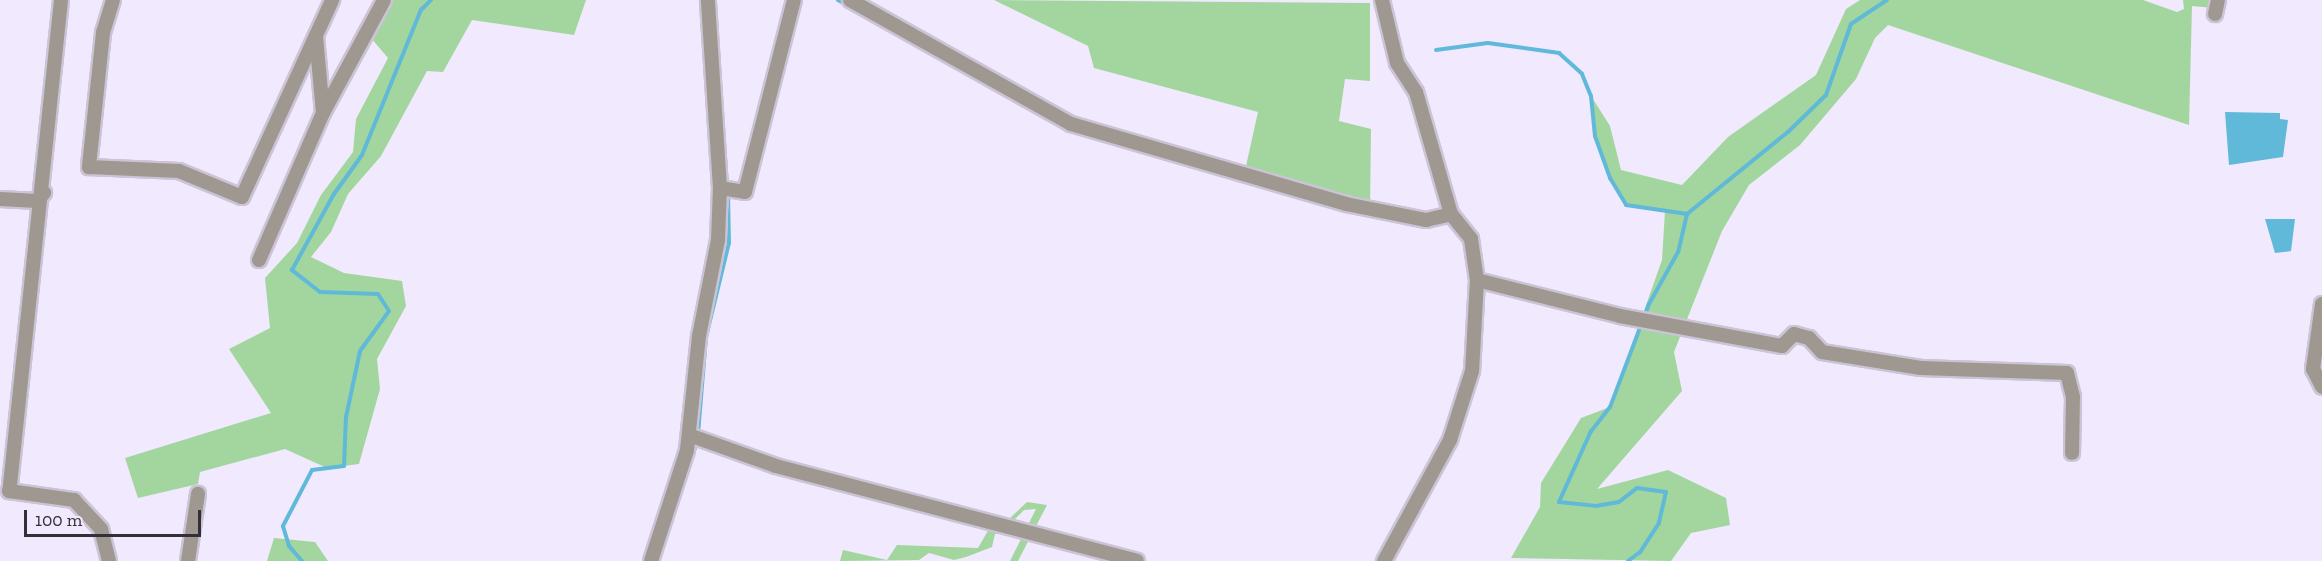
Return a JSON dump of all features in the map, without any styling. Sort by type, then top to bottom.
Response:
[{"type":"street","points":[[61,0],[44,193],[5,490],[74,500],[101,529],[112,560]]},
{"type":"street","points":[[113,0],[103,33],[89,167],[179,171],[242,197],[332,0]]},
{"type":"street","points":[[259,260],[323,112],[384,0]]},
{"type":"street","points":[[651,561],[689,435],[699,336],[718,240],[720,188],[708,0]]},
{"type":"street","points":[[720,188],[745,192],[795,0]]},
{"type":"street","points":[[850,0],[1071,124],[1346,204],[1426,220],[1451,214]]},
{"type":"street","points":[[1382,0],[1397,63],[1416,92],[1451,214],[1471,239],[1477,280],[1473,371],[1450,440],[1384,561]]},
{"type":"street","points":[[316,34],[323,112]]},
{"type":"street","points":[[0,199],[37,201],[44,193]]},
{"type":"street","points":[[1477,280],[1620,316],[1782,346],[1794,334],[1809,338],[1822,352],[1922,368],[2067,373],[2073,397],[2072,453]]},
{"type":"street","points":[[2322,304],[2313,369],[2322,387]]},
{"type":"street","points":[[689,435],[776,466],[1137,561]]},
{"type":"street","points":[[188,561],[198,494]]},
{"type":"green space","points":[[392,0],[586,0],[574,35],[472,20],[443,72],[427,71],[381,156],[348,194],[331,232],[311,257],[344,273],[402,281],[406,306],[377,359],[380,389],[359,464],[327,468],[285,449],[200,472],[198,484],[138,498],[125,458],[271,413],[229,349],[270,328],[265,278],[297,243],[321,195],[353,152],[356,119],[388,58],[371,38]]},
{"type":"green space","points":[[994,0],[1370,3],[1370,81],[1345,79],[1339,121],[1371,129],[1370,208],[1244,175],[1258,112],[1094,68],[1088,46]]},
{"type":"green space","points":[[1860,0],[2143,0],[2177,12],[2184,9],[2183,0],[2215,0],[2214,8],[2192,6],[2189,125],[1888,25],[1875,38],[1856,79],[1800,145],[1749,185],[1722,231],[1674,352],[1682,391],[1597,489],[1668,470],[1726,498],[1730,525],[1691,533],[1671,561],[1511,558],[1540,507],[1541,483],[1581,418],[1610,407],[1662,260],[1665,211],[1626,205],[1610,178],[1595,136],[1591,96],[1610,126],[1621,170],[1682,185],[1728,137],[1816,75],[1846,9]]},
{"type":"green space","points":[[1027,502],[1047,505],[1018,561],[1010,561],[1036,509],[1024,510],[1011,523],[1008,534],[995,534],[992,547],[966,557],[954,560],[929,553],[919,560],[840,561],[843,550],[887,560],[897,545],[978,548],[993,522],[1008,520]]},
{"type":"green space","points":[[274,538],[315,542],[328,561],[267,561]]},
{"type":"water","points":[[2225,112],[2280,113],[2280,119],[2288,120],[2283,157],[2229,165]]},
{"type":"water","points":[[2265,219],[2295,219],[2291,251],[2275,253]]},
{"type":"waterway","points":[[302,561],[289,546],[283,526],[312,470],[344,466],[346,417],[360,351],[389,311],[378,294],[320,292],[292,270],[334,194],[362,155],[421,10],[431,0]]},
{"type":"waterway","points":[[715,0],[715,11]]},
{"type":"waterway","points":[[838,0],[847,5]]},
{"type":"waterway","points":[[1687,214],[1788,132],[1826,95],[1851,24],[1887,0]]},
{"type":"waterway","points":[[1436,50],[1488,43],[1559,53],[1582,74],[1591,96],[1595,136],[1610,178],[1626,205],[1687,214],[1678,252],[1649,304],[1610,407],[1591,431],[1559,502],[1596,506],[1619,502],[1637,488],[1666,492],[1659,523],[1640,552],[1628,561]]},
{"type":"waterway","points":[[721,105],[727,185]]},
{"type":"waterway","points":[[698,434],[706,337],[729,243],[728,195]]},
{"type":"waterway","points":[[682,486],[697,442]]}]
